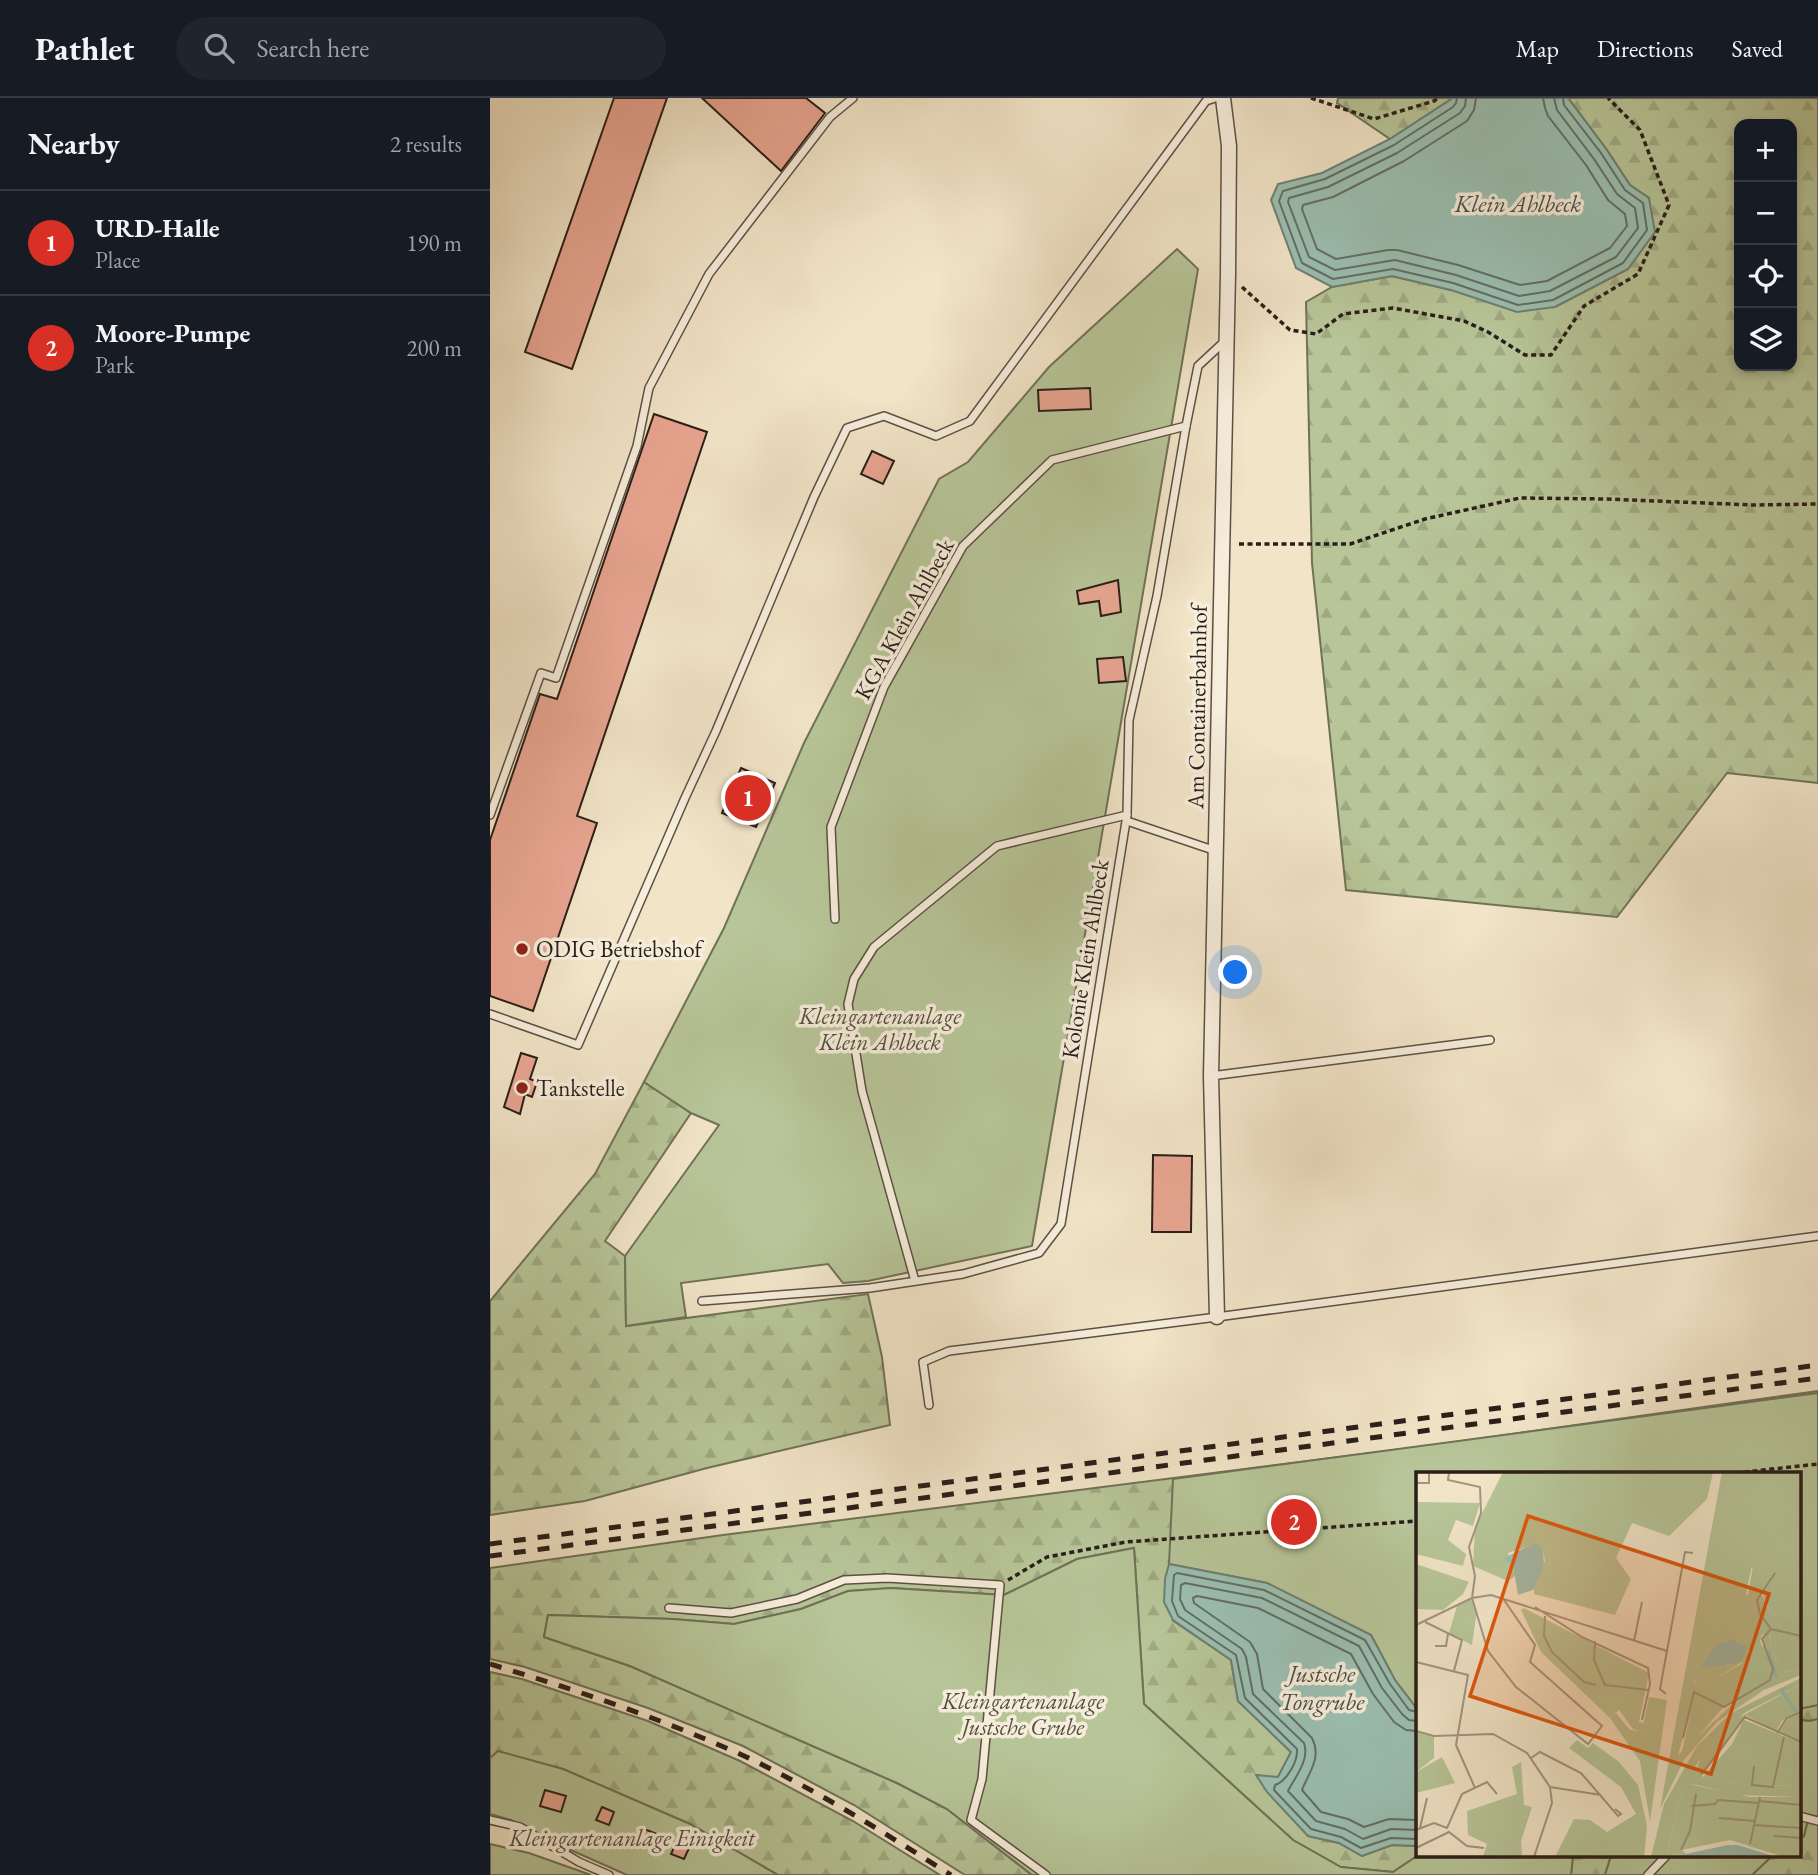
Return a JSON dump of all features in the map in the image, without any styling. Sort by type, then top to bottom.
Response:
[{"type":"street","name":"Am Containerbahnhof","points":[[1217,1317],[1212,1076],[1229,146],[1223,98]]},
{"type":"lane","points":[[490,815],[541,673],[556,678],[637,446],[649,388],[709,274],[831,117],[853,98]]},
{"type":"lane","points":[[490,1014],[579,1045],[716,731],[814,497],[847,428],[884,416],[936,436],[970,421],[1206,101],[1215,98]]},
{"type":"lane","name":"Kolonie Klein Ahlbeck","points":[[702,1301],[870,1288],[963,1273],[1039,1252],[1061,1224],[1127,818],[1129,720],[1157,596],[1198,366],[1226,339]]},
{"type":"lane","name":"KGA Klein Ahlbeck","points":[[835,919],[831,827],[884,687],[963,546],[1052,460],[1186,426]]},
{"type":"lane","points":[[915,1281],[862,1091],[848,1004],[854,979],[874,947],[997,846],[1127,818],[1217,852]]},
{"type":"lane","points":[[1212,1076],[1490,1040]]},
{"type":"lane","points":[[929,1405],[923,1362],[949,1351],[1818,1236]]},
{"type":"lane","points":[[670,1608],[730,1613],[797,1599],[844,1580],[887,1578],[1000,1585],[982,1779],[971,1820],[1046,1875]]},
{"type":"lane","points":[[1800,1816],[1818,1821]]},
{"type":"lane","points":[[490,1820],[520,1827],[579,1862],[609,1875]]},
{"type":"lane","points":[[1648,1875],[1665,1857]]},
{"type":"path","points":[[1311,98],[1374,119],[1438,98]]},
{"type":"path","points":[[1228,274],[1290,330],[1317,334],[1343,314],[1393,309],[1464,321],[1525,355],[1551,355],[1584,306],[1638,274],[1669,205],[1640,130],[1608,98]]},
{"type":"path","points":[[1222,544],[1350,544],[1425,519],[1520,498],[1818,505]]},
{"type":"path","points":[[1745,1472],[1818,1464]]},
{"type":"path","points":[[1000,1585],[1047,1557],[1126,1542],[1416,1521]]},
{"type":"green space","points":[[1338,98],[1453,98],[1390,139],[1337,103]]},
{"type":"green space","points":[[1568,98],[1818,98],[1818,783],[1727,773],[1617,917],[1346,890],[1312,563],[1306,302],[1332,287],[1392,276],[1451,290],[1555,307],[1628,269],[1649,198],[1630,185]]},
{"type":"green space","name":"Kleingartenanlage Klein Ahlbeck","points":[[1177,249],[1198,269],[1032,1246],[868,1281],[843,1283],[828,1264],[681,1283],[686,1317],[626,1326],[625,1256],[719,1125],[691,1113],[644,1082],[724,928],[804,743],[939,479],[968,462],[1049,367]]},
{"type":"green space","points":[[644,1082],[691,1113],[605,1241],[625,1256],[626,1326],[868,1294],[882,1357],[890,1425],[707,1468],[585,1501],[490,1515],[490,1301],[595,1174]]},
{"type":"green space","points":[[1818,1391],[1818,1719],[1800,1720],[1800,1472],[1416,1472],[1416,1708],[1395,1680],[1172,1620],[1231,1660],[1238,1701],[1291,1752],[1278,1777],[1308,1836],[1339,1843],[1362,1856],[1392,1845],[1416,1846],[1416,1857],[1393,1872],[1340,1867],[1293,1840],[1144,1704],[1134,1548],[1077,1559],[1004,1595],[891,1588],[848,1591],[801,1609],[734,1624],[548,1615],[544,1637],[630,1666],[897,1783],[947,1809],[1032,1875],[965,1875],[854,1805],[743,1746],[648,1708],[525,1667],[490,1659],[490,1568],[723,1535],[1434,1445]]},
{"type":"green space","points":[[1818,1393],[1818,1705],[1800,1707],[1800,1472],[1416,1472],[1416,1708],[1395,1680],[1371,1635],[1267,1583],[1169,1564],[1173,1479]]},
{"type":"green space","name":"Kleingartenanlage Justsche Grube","points":[[1134,1548],[1144,1704],[1293,1840],[1341,1867],[1393,1872],[1416,1857],[1573,1857],[1571,1875],[1032,1875],[947,1809],[897,1783],[630,1666],[544,1637],[548,1615],[734,1624],[801,1609],[848,1591],[891,1588],[1004,1595],[1077,1559]]},
{"type":"green space","points":[[490,1672],[522,1679],[648,1721],[740,1761],[853,1821],[940,1875],[778,1875],[690,1824],[563,1769],[498,1752],[490,1758]]},
{"type":"green space","points":[[1818,1719],[1818,1821],[1808,1819],[1804,1836],[1800,1838],[1800,1720]]},
{"type":"green space","name":"Kleingartenanlage Einigkeit","points":[[498,1751],[563,1769],[690,1824],[778,1875],[627,1875],[511,1820],[490,1814],[490,1758]]},
{"type":"green space","points":[[1808,1819],[1818,1821],[1818,1875],[1752,1875],[1771,1857],[1800,1857],[1800,1838],[1804,1836]]},
{"type":"green space","points":[[490,1844],[529,1853],[591,1875],[490,1875]]},
{"type":"green space","points":[[1573,1857],[1611,1857],[1605,1875],[1571,1875]]},
{"type":"green space","points":[[1611,1857],[1771,1857],[1752,1875],[1605,1875]]},
{"type":"water","name":"Klein Ahlbeck","points":[[1453,98],[1568,98],[1630,185],[1649,198],[1655,232],[1628,269],[1555,307],[1517,312],[1451,290],[1392,276],[1332,287],[1296,268],[1271,200],[1278,184],[1322,173],[1390,139]]},
{"type":"water","name":"Justsche Tongrube","points":[[1169,1564],[1267,1583],[1371,1635],[1395,1680],[1416,1708],[1416,1846],[1392,1845],[1362,1856],[1339,1843],[1308,1836],[1267,1792],[1256,1775],[1278,1777],[1291,1752],[1238,1701],[1231,1660],[1173,1620],[1164,1602]]},
{"type":"building","points":[[614,98],[667,98],[572,369],[525,352]]},
{"type":"building","points":[[702,98],[806,98],[825,113],[781,171]]},
{"type":"building","points":[[1090,388],[1091,409],[1039,411],[1038,390]]},
{"type":"building","points":[[654,414],[707,432],[577,816],[597,823],[533,1011],[490,996],[490,840],[540,694],[557,699]]},
{"type":"building","points":[[872,451],[894,461],[883,484],[861,474]]},
{"type":"building","points":[[1118,580],[1121,612],[1101,616],[1099,601],[1079,604],[1077,591]]},
{"type":"building","points":[[1123,657],[1126,681],[1099,683],[1097,659]]},
{"type":"building","points":[[741,768],[775,783],[756,827],[722,813]]},
{"type":"building","name":"Tankstelle","points":[[521,1053],[537,1058],[530,1079],[537,1082],[532,1097],[525,1094],[520,1114],[504,1107]]},
{"type":"building","points":[[1153,1155],[1192,1156],[1191,1232],[1152,1232]]},
{"type":"building","points":[[545,1790],[566,1796],[561,1812],[540,1806]]},
{"type":"building","points":[[602,1807],[614,1812],[609,1825],[596,1820]]},
{"type":"building","points":[[644,1829],[657,1834],[651,1847],[638,1842]]},
{"type":"building","points":[[677,1841],[690,1846],[684,1859],[671,1854]]},
{"type":"railway","points":[[490,1544],[1818,1365]]},
{"type":"railway","points":[[490,1556],[1818,1378]]},
{"type":"railway","points":[[490,1664],[618,1705],[742,1755],[822,1797],[951,1875]]},
{"type":"place","name":"URD-Halle","points":[[748,798]]},
{"type":"place","name":"ODIG Betriebshof","points":[[522,949]]},
{"type":"place","name":"Tankstelle","points":[[522,1088]]},
{"type":"place","name":"Moore-Pumpe","points":[[1294,1522]]}]
